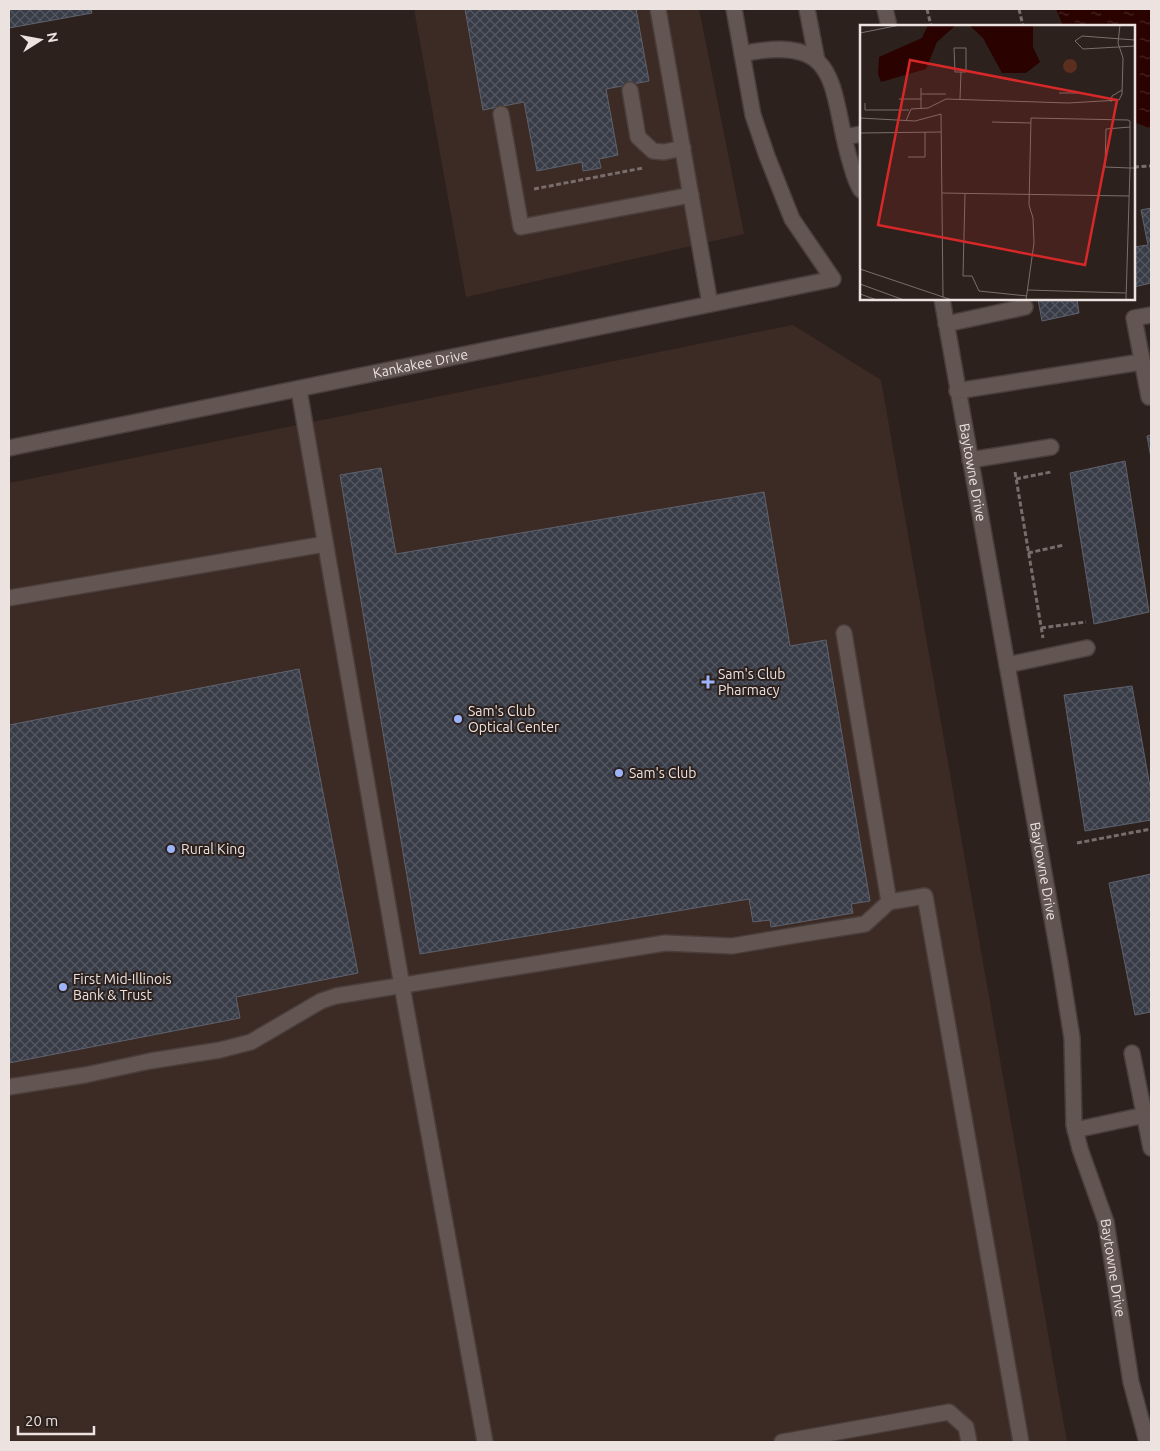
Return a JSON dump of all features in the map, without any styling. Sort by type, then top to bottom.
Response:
[{"type":"street","points":[[658,9],[710,304]]},
{"type":"street","points":[[734,9],[742,54],[784,50],[802,52],[817,61],[828,73],[834,87],[844,137],[857,184],[860,188]]},
{"type":"street","points":[[807,9],[817,61]]},
{"type":"street","points":[[885,9],[889,25]]},
{"type":"street","name":"Kankakee Drive","points":[[9,448],[833,279],[792,219],[753,116],[742,54]]},
{"type":"street","points":[[630,90],[638,137],[653,151],[664,152],[683,148]]},
{"type":"street","points":[[501,114],[521,227],[691,195]]},
{"type":"street","points":[[844,137],[860,134]]},
{"type":"street","name":"Baytowne Drive","points":[[942,300],[1070,1028],[1075,1130],[1106,1222],[1131,1382],[1145,1411],[1147,1442]]},
{"type":"street","points":[[946,324],[1025,307]]},
{"type":"street","points":[[1151,315],[1134,318],[1149,397],[1151,396]]},
{"type":"street","points":[[958,391],[1142,362]]},
{"type":"street","points":[[299,390],[402,986],[485,1442]]},
{"type":"street","points":[[970,460],[1051,447]]},
{"type":"street","points":[[9,598],[325,544]]},
{"type":"street","points":[[844,633],[889,902]]},
{"type":"street","points":[[1007,665],[1087,648]]},
{"type":"street","points":[[9,1087],[85,1075],[251,1042],[321,1001],[665,943],[732,946],[865,924],[889,902],[925,896],[1021,1442]]},
{"type":"street","points":[[1132,1053],[1151,1148]]},
{"type":"street","points":[[1075,1130],[1144,1115]]},
{"type":"street","points":[[782,1442],[949,1412],[966,1427],[969,1442]]},
{"type":"path","points":[[927,9],[931,25]]},
{"type":"path","points":[[1019,9],[1022,25]]},
{"type":"path","points":[[1135,167],[1151,166]]},
{"type":"path","points":[[528,190],[646,167]]},
{"type":"path","points":[[1012,454],[1046,657]]},
{"type":"path","points":[[1016,479],[1051,472]]},
{"type":"path","points":[[1028,553],[1064,545]]},
{"type":"path","points":[[1041,628],[1086,622]]},
{"type":"path","points":[[1077,843],[1151,830]]},
{"type":"shaded area","points":[[414,9],[699,9],[744,234],[466,297]]},
{"type":"shaded area","points":[[793,325],[881,380],[1067,1442],[9,1442],[9,483]]},
{"type":"water","points":[[1056,9],[1151,9],[1151,129],[1135,122],[1135,25],[1063,25]]},
{"type":"building","points":[[9,9],[91,9],[92,13],[9,28]]},
{"type":"building","points":[[465,9],[636,9],[649,81],[606,89],[618,155],[599,159],[601,168],[583,171],[582,162],[537,171],[524,102],[483,110]]},
{"type":"building","points":[[1151,208],[1151,283],[1135,287],[1135,247],[1148,245],[1141,210]]},
{"type":"building","points":[[1038,300],[1077,300],[1079,313],[1042,321]]},
{"type":"building","points":[[1151,435],[1151,458],[1147,436]]},
{"type":"building","points":[[1125,461],[1149,612],[1094,624],[1070,473]]},
{"type":"building","name":"Sam's Club","points":[[381,468],[396,554],[764,492],[790,646],[826,640],[870,901],[851,904],[853,913],[771,927],[770,920],[753,922],[749,899],[420,954],[340,475]]},
{"type":"building","name":"Rural King","points":[[299,669],[358,973],[236,997],[240,1018],[9,1063],[9,725]]},
{"type":"building","points":[[1132,686],[1151,792],[1151,820],[1085,831],[1064,695]]},
{"type":"building","points":[[1151,874],[1151,1012],[1135,1015],[1109,883]]},
{"type":"place","name":"Sam's Club Pharmacy","points":[[708,682]]},
{"type":"place","name":"Sam's Club Optical Center","points":[[458,719]]},
{"type":"place","name":"Sam's Club","points":[[619,773]]},
{"type":"place","name":"Rural King","points":[[171,849]]},
{"type":"place","name":"First Mid-Illinois Bank & Trust","points":[[63,987]]}]
